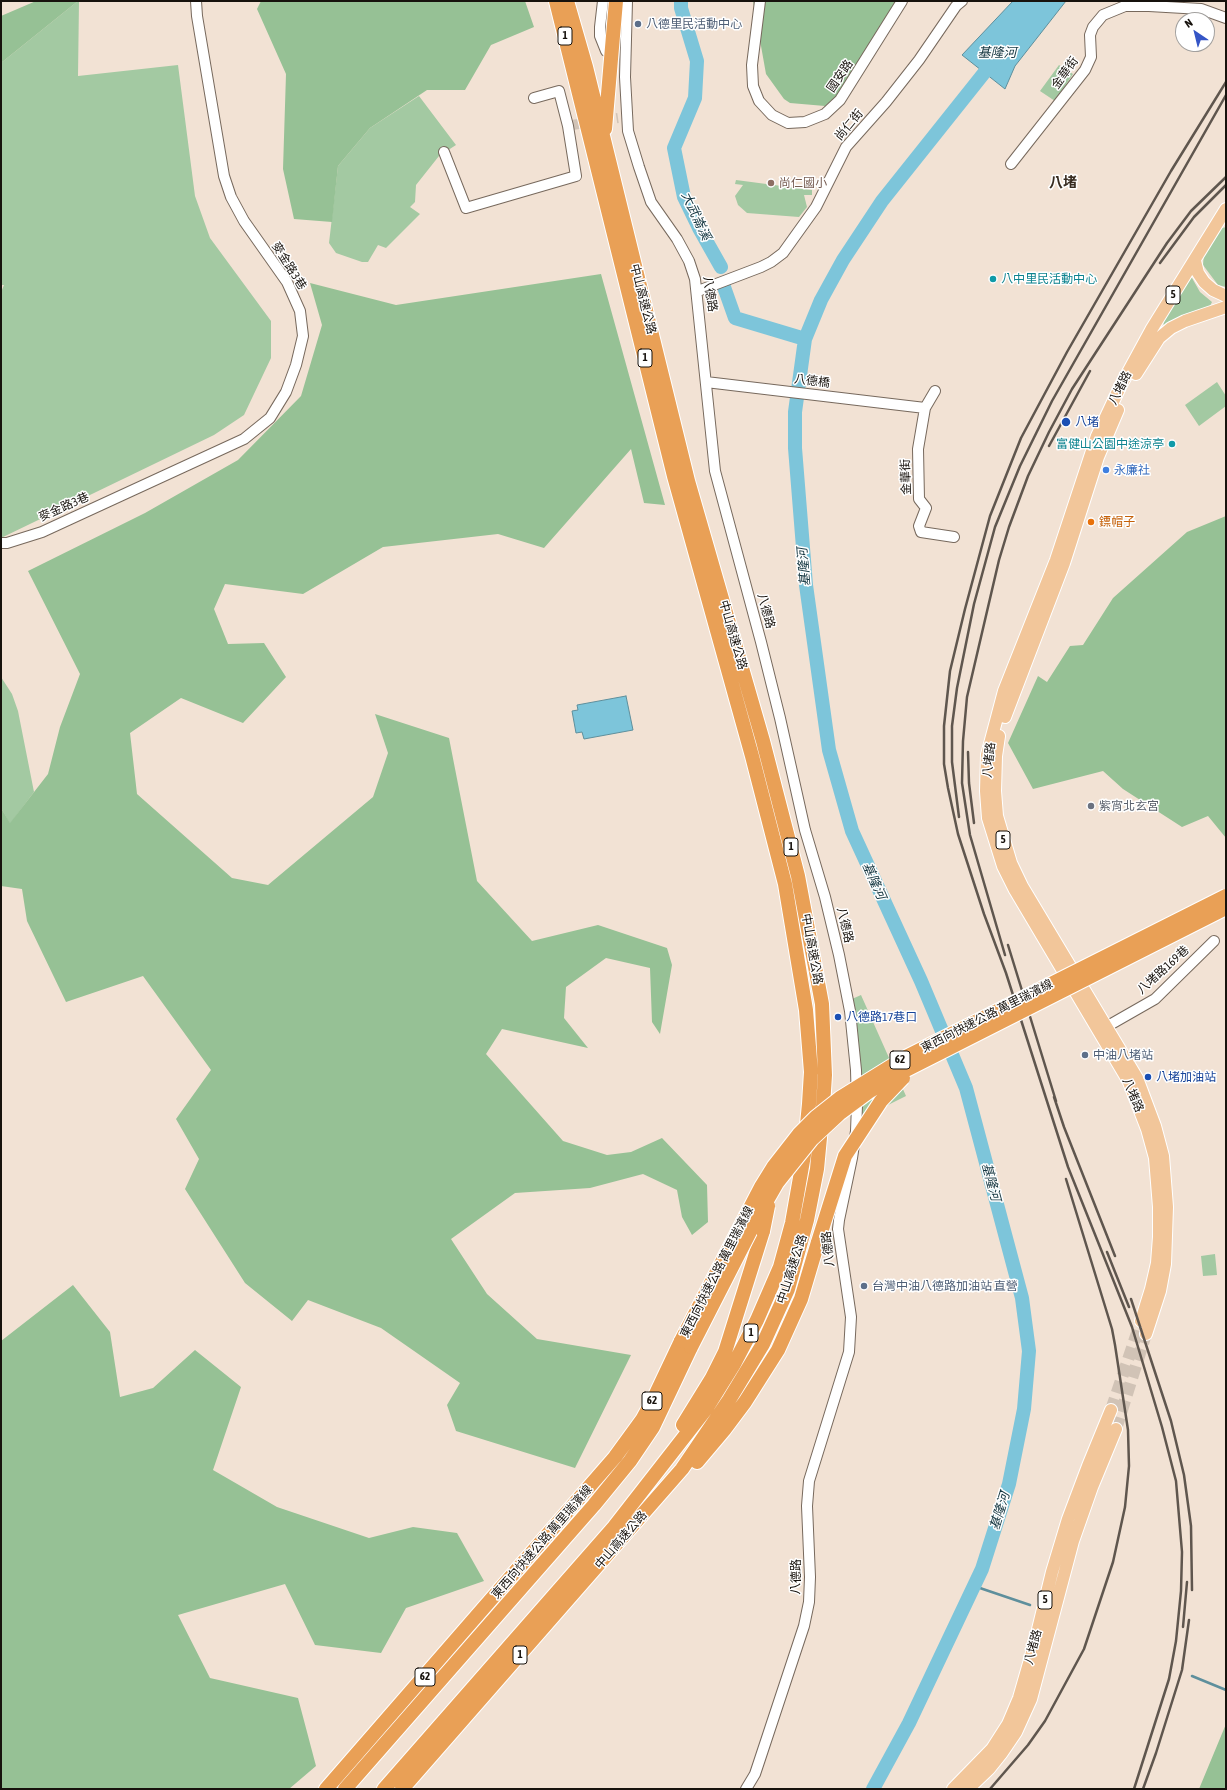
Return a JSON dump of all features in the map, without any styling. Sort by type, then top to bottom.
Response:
[{"type":"highway","points":[[548,1],[559,36],[574,70]]},
{"type":"highway","name":"中山高速公路","points":[[384,1789],[614,1527],[706,1409],[734,1364],[757,1320],[780,1267],[792,1223],[804,1155],[811,1072],[806,1010],[785,884],[752,756],[674,476],[556,1]]},
{"type":"highway","name":"中山高速公路","points":[[402,1789],[682,1469],[729,1400],[763,1344],[788,1289],[806,1226],[817,1169],[825,1075],[822,1004],[798,876],[763,741],[688,481],[586,67],[568,1]]},
{"type":"highway","points":[[604,144],[616,1]]},
{"type":"highway","points":[[1128,945],[1226,888]]},
{"type":"highway","name":"東西向快速公路 萬里瑞濱線","points":[[345,1789],[539,1568],[630,1461],[656,1421],[686,1344],[761,1187],[774,1166],[799,1134],[816,1117],[840,1098],[906,1056],[1226,896]]},
{"type":"highway","points":[[614,1527],[635,1492],[684,1425],[712,1378],[725,1352],[763,1231],[773,1184],[778,1169],[818,1121],[864,1086],[1226,903]]},
{"type":"highway","name":"東西向快速公路 萬里瑞濱線","points":[[326,1789],[615,1457],[642,1420],[777,1183],[812,1139],[839,1114],[870,1092],[904,1071],[1226,908]]},
{"type":"highway","points":[[638,1521],[658,1507],[724,1430],[745,1402],[778,1350],[801,1299],[845,1156],[881,1101],[894,1086],[908,1074],[1226,914]]},
{"type":"main road","name":"八堵路","points":[[1141,1321],[1153,1283],[1157,1263],[1159,1207],[1155,1158],[1147,1129],[1129,1082],[1014,890],[1003,866],[988,818],[986,791],[987,755],[1004,690],[1056,560],[1120,387],[1151,330],[1224,216]]},
{"type":"main road","points":[[1195,261],[1198,273],[1204,282],[1213,290],[1226,296]]},
{"type":"main road","name":"八堵路","points":[[1146,1334],[1160,1292],[1165,1264],[1167,1207],[1163,1156],[1155,1126],[1137,1078],[1022,886],[1011,863],[997,816],[995,791],[996,756],[1000,732],[1012,693],[1064,563],[1101,438],[1128,388],[1159,338],[1171,328],[1186,321],[1226,307]]},
{"type":"main road","name":"八堵路","points":[[965,1785],[1008,1724],[1019,1698],[1034,1646],[1052,1572],[1068,1519],[1088,1466],[1112,1410]]},
{"type":"main road","name":"八堵路","points":[[965,1785],[989,1769],[1002,1754],[1016,1732],[1031,1699],[1073,1541],[1092,1487],[1116,1429]]},
{"type":"main road","name":"5","points":[[953,1789],[965,1785]]},
{"type":"street","name":"麥金路3巷","points":[[1,543],[8,543],[42,532],[244,439],[270,418],[286,392],[296,365],[303,336],[300,311],[287,282],[244,221],[231,197],[224,176],[197,16],[196,1]]},
{"type":"street","points":[[603,1],[600,36],[606,51]]},
{"type":"street","name":"八德路","points":[[627,1],[625,77],[622,117],[628,131],[647,192],[657,212],[689,261],[698,291],[715,471],[780,718],[805,830],[825,897],[848,1001],[856,1070],[857,1105],[852,1158],[838,1229],[851,1317],[851,1332],[845,1366],[823,1430],[809,1481],[807,1506],[810,1577],[809,1602],[804,1626],[755,1774],[746,1789]]},
{"type":"street","name":"國安路","points":[[760,1],[752,65],[753,86],[759,101],[772,115],[788,123],[805,122],[825,114],[840,100],[902,1]]},
{"type":"street","name":"尚仁街","points":[[698,291],[761,267],[772,262],[783,253],[816,207],[846,147],[919,60],[956,6],[962,1]]},
{"type":"street","name":"金華街","points":[[1011,164],[1085,70],[1091,57],[1090,35],[1095,23],[1103,15],[1125,6],[1149,6],[1201,9],[1226,18]]},
{"type":"street","points":[[618,67],[625,77]]},
{"type":"street","points":[[444,152],[466,208],[576,176],[570,126],[559,91],[534,98]]},
{"type":"street","name":"八德橋","points":[[706,382],[744,385],[925,408]]},
{"type":"street","name":"金華街","points":[[935,391],[925,408],[918,449],[919,500],[926,508],[919,526],[921,532],[954,537]]},
{"type":"street","name":"八堵路169巷","points":[[1106,1027],[1154,998],[1214,941]]},
{"type":"green space","points":[[36,1],[78,1],[1,63],[1,16]]},
{"type":"green space","points":[[78,1],[78,76],[178,65],[195,196],[210,238],[271,321],[271,358],[244,415],[214,435],[1,538],[1,292],[4,285],[1,285],[1,63]]},
{"type":"green space","points":[[261,1],[525,1],[534,27],[491,45],[465,90],[427,90],[370,128],[338,166],[332,222],[294,219],[283,169],[286,74],[257,9]]},
{"type":"green space","points":[[753,1],[901,1],[849,86],[825,106],[790,103],[784,99],[766,74]]},
{"type":"green space","points":[[1059,65],[1073,74],[1055,101],[1040,91]]},
{"type":"green space","points":[[419,96],[456,145],[439,156],[416,185],[415,202],[410,207],[420,214],[386,248],[378,245],[368,262],[362,262],[336,253],[329,243],[338,166],[370,128]]},
{"type":"green space","points":[[736,180],[812,190],[812,195],[804,195],[807,207],[799,217],[747,213],[738,205],[735,196],[743,185],[735,184]]},
{"type":"green space","points":[[1226,227],[1226,287],[1218,285],[1203,265],[1204,253],[1219,229]]},
{"type":"green space","points":[[601,274],[665,505],[644,503],[631,449],[544,548],[498,534],[383,547],[303,594],[225,584],[214,609],[228,644],[264,643],[286,677],[243,723],[181,698],[130,733],[137,794],[232,878],[268,885],[373,797],[388,753],[375,714],[449,738],[477,881],[532,941],[598,925],[667,948],[672,965],[660,1034],[652,1022],[650,968],[606,958],[566,987],[564,1018],[588,1048],[502,1029],[486,1054],[563,1141],[607,1155],[631,1152],[662,1138],[707,1185],[708,1222],[692,1235],[682,1217],[677,1190],[643,1174],[590,1188],[515,1193],[451,1239],[487,1294],[537,1339],[631,1355],[575,1468],[456,1431],[447,1405],[460,1383],[381,1328],[308,1300],[292,1321],[245,1283],[185,1189],[199,1159],[176,1119],[211,1070],[143,976],[66,1002],[27,921],[22,889],[1,886],[1,808],[10,823],[48,774],[60,727],[80,674],[28,571],[145,513],[238,460],[301,396],[322,325],[310,283],[396,305]]},
{"type":"green space","points":[[1188,278],[1192,278],[1200,292],[1212,302],[1210,306],[1164,326],[1163,321]]},
{"type":"green space","points":[[1217,382],[1226,396],[1226,406],[1199,426],[1185,405]]},
{"type":"green space","points":[[1226,516],[1226,838],[1208,816],[1182,827],[1123,789],[1103,771],[1033,789],[1008,743],[1038,676],[1047,682],[1070,646],[1083,645],[1113,598],[1187,532]]},
{"type":"green space","points":[[1,677],[12,694],[18,711],[34,792],[10,824],[1,808]]},
{"type":"green space","points":[[861,995],[906,1096],[882,1108],[857,1115],[852,999]]},
{"type":"green space","points":[[1215,1254],[1217,1275],[1203,1276],[1201,1256]]},
{"type":"green space","points":[[73,1285],[110,1332],[120,1397],[153,1388],[195,1350],[241,1387],[213,1470],[277,1507],[369,1538],[413,1527],[457,1533],[484,1581],[406,1608],[381,1653],[315,1645],[285,1584],[178,1615],[210,1678],[298,1698],[316,1766],[289,1789],[1,1789],[1,1341]]},
{"type":"green space","points":[[1226,1724],[1226,1789],[1199,1789]]},
{"type":"water","name":"基隆河","points":[[1013,1],[1066,1],[1015,66],[1005,89],[962,55]]},
{"type":"water","points":[[626,696],[633,730],[584,739],[582,732],[576,733],[572,711],[578,710],[577,705]]},
{"type":"waterway","name":"大武崙溪","points":[[681,1],[681,8],[697,61],[695,98],[674,148],[684,197],[699,228],[721,267]]},
{"type":"waterway","name":"基隆河","points":[[873,1789],[909,1723],[982,1569],[1009,1484],[1024,1409],[1029,1351],[1022,1298],[966,1088],[921,981],[852,831],[829,750],[806,585],[795,448],[795,412],[805,339],[821,300],[843,260],[882,201],[996,58]]},
{"type":"waterway","name":"大武崙溪","points":[[724,287],[735,318],[805,339]]},
{"type":"waterway","points":[[974,1586],[1030,1605]]},
{"type":"waterway","points":[[1192,1676],[1226,1690]]},
{"type":"tunnel","points":[[572,125],[618,118]]},
{"type":"tunnel","points":[[1111,1410],[1141,1321]]},
{"type":"tunnel","points":[[1116,1429],[1146,1334]]},
{"type":"railway","points":[[1134,1789],[1169,1679],[1176,1641],[1181,1591],[1182,1552],[1176,1481],[1162,1427],[1132,1327],[1068,1167],[1006,973],[984,914],[958,834],[944,764],[944,726],[950,671],[965,609],[990,516],[1021,438],[1067,352],[1171,171],[1226,82]]},
{"type":"railway","points":[[959,817],[952,762],[952,726],[957,688],[974,604],[995,527],[1020,466],[1052,401],[1226,95]]},
{"type":"railway","points":[[1005,955],[970,835],[962,783],[963,741],[967,697],[999,560],[1009,527],[1028,476],[1072,389],[1167,243],[1191,211],[1226,177]]},
{"type":"railway","points":[[1160,263],[1194,217],[1226,185]]},
{"type":"railway","points":[[1049,446],[1090,371]]},
{"type":"railway","points":[[968,752],[969,783],[974,823]]},
{"type":"railway","points":[[1008,945],[1056,1101]]},
{"type":"railway","points":[[1054,1097],[1064,1127],[1115,1256]]},
{"type":"railway","points":[[990,1789],[1028,1745],[1045,1721],[1084,1649],[1113,1562],[1125,1507],[1129,1466],[1128,1430],[1115,1345],[1112,1329],[1066,1179]]},
{"type":"railway","points":[[1107,1252],[1129,1307]]},
{"type":"railway","points":[[1131,1299],[1171,1421],[1184,1475],[1191,1526],[1192,1590]]},
{"type":"railway","points":[[1183,1627],[1187,1582]]},
{"type":"railway","points":[[1143,1789],[1182,1670],[1189,1620]]},
{"type":"place","name":"八德里民活動中心","points":[[638,24]]},
{"type":"place","name":"尚仁國小","points":[[771,183]]},
{"type":"place","name":"八中里民活動中心","points":[[993,279]]},
{"type":"place","name":"八堵","points":[[1066,422]]},
{"type":"place","name":"富健山公園中途涼亭","points":[[1172,444]]},
{"type":"place","name":"永廉社","points":[[1106,470]]},
{"type":"place","name":"鏢帽子","points":[[1091,522]]},
{"type":"place","name":"紫宵北玄宮","points":[[1091,806]]},
{"type":"place","name":"八德路17巷口","points":[[838,1017]]},
{"type":"place","name":"中油八堵站","points":[[1085,1055]]},
{"type":"place","name":"八堵加油站","points":[[1148,1077]]},
{"type":"place","name":"台灣中油八德路加油站 直營","points":[[864,1286]]},
{"type":"district","name":"八堵","points":[[1063,183]]}]
